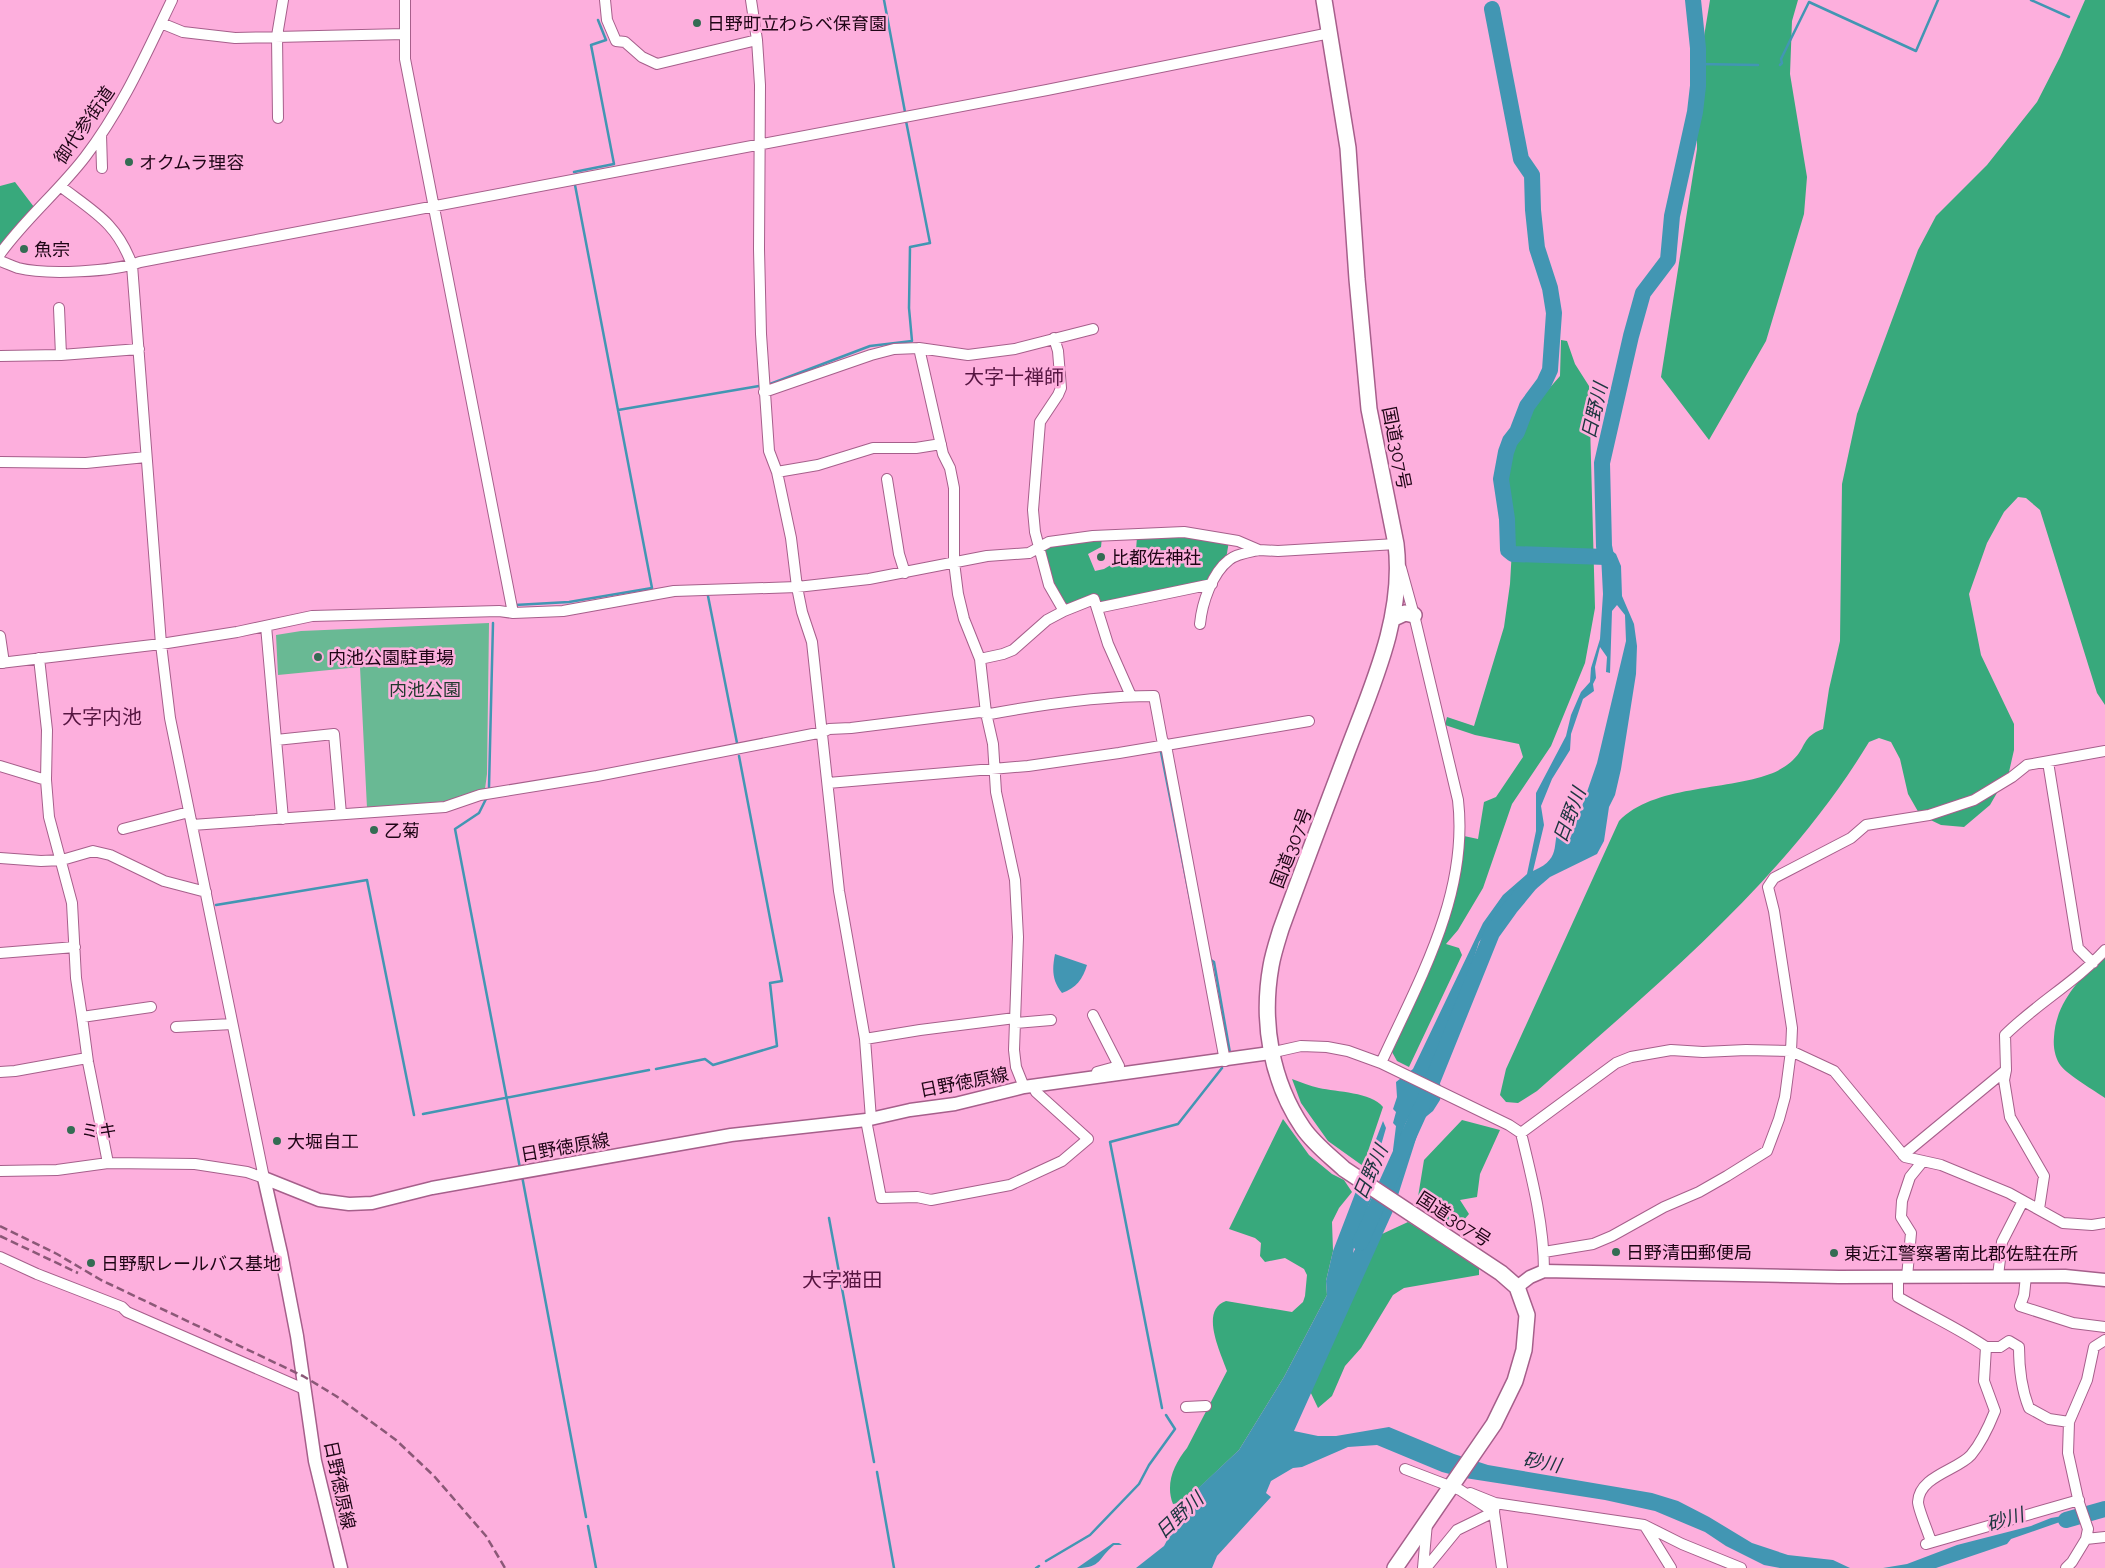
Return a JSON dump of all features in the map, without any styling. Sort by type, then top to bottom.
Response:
[{"type":"highway","name":"国道307号","points":[[1324,0],[1348,148],[1357,279],[1370,409],[1398,559],[1392,619],[1376,676],[1281,929],[1271,966],[1266,1012],[1270,1054],[1285,1095],[1304,1129],[1344,1169],[1502,1273],[1517,1287],[1527,1315],[1524,1350],[1516,1381],[1494,1424],[1456,1485],[1395,1568]]},
{"type":"highway","points":[[1392,619],[1405,612],[1414,615]]},
{"type":"main road","name":"日野徳原線","points":[[264,1178],[319,1200],[349,1204],[372,1202],[432,1188],[731,1135],[868,1119],[910,1110],[955,1104],[1029,1087],[1144,1069],[1225,1061],[1270,1054]]},
{"type":"main road","name":"日野徳原線","points":[[264,1178],[281,1252],[297,1336],[315,1460],[341,1568]]},
{"type":"main road","points":[[1517,1287],[1530,1277],[1544,1271],[1903,1277],[2065,1276],[2105,1280]]},
{"type":"street","name":"御代参街道","points":[[0,254],[85,158],[101,135],[123,100],[172,0]]},
{"type":"street","points":[[278,118],[277,36],[283,0]]},
{"type":"street","points":[[405,0],[406,59],[513,614]]},
{"type":"street","points":[[605,0],[605,11],[616,41],[625,42],[642,57],[657,64],[757,40]]},
{"type":"street","points":[[751,0],[757,40],[760,144],[759,248],[764,392],[769,451],[777,472],[792,538],[796,587],[812,642],[839,891],[865,1039],[868,1119],[881,1198],[917,1197],[931,1200],[1010,1184],[1062,1161],[1088,1139],[1029,1087],[1016,1068],[1014,1050],[1018,937],[1015,880],[996,792],[993,744],[986,713],[980,659],[964,619],[958,594],[954,562],[954,488],[950,468],[941,444],[918,348]]},
{"type":"street","points":[[161,23],[182,32],[235,38],[405,34]]},
{"type":"street","points":[[0,261],[18,268],[39,270],[76,271],[132,265],[150,260],[1047,90],[1330,33]]},
{"type":"street","points":[[101,135],[102,168]]},
{"type":"street","points":[[60,186],[109,224],[119,236],[132,265],[161,644],[170,718],[264,1178]]},
{"type":"street","points":[[59,308],[61,355]]},
{"type":"street","points":[[764,392],[871,355],[894,349],[918,348],[968,355],[1014,349],[1093,328]]},
{"type":"street","points":[[1054,338],[1058,352],[1061,388],[1040,422],[1033,510],[1035,532],[1049,585],[1064,610]]},
{"type":"street","points":[[0,356],[61,355],[139,349]]},
{"type":"street","points":[[777,472],[818,465],[873,448],[916,448],[941,444]]},
{"type":"street","points":[[0,462],[86,463],[146,457]]},
{"type":"street","points":[[887,479],[899,554],[905,573]]},
{"type":"street","points":[[0,636],[2,663],[161,644],[312,616],[499,611],[513,614],[563,611],[674,591],[796,587],[868,579],[987,556],[1029,553],[1049,542],[1093,536],[1184,532],[1238,541],[1259,550],[1278,551],[1396,544]]},
{"type":"street","points":[[1200,624],[1201,612],[1218,573],[1230,559],[1259,550]]},
{"type":"street","points":[[1381,1062],[1431,953],[1444,919],[1454,882],[1460,818],[1458,800],[1414,615],[1398,559]]},
{"type":"street","points":[[1097,608],[1212,584]]},
{"type":"street","points":[[980,659],[1013,650],[1047,620],[1064,610],[1094,600],[1108,644],[1131,696]]},
{"type":"street","points":[[266,626],[282,819]]},
{"type":"street","points":[[39,658],[47,730],[46,780],[49,818],[62,860],[72,903],[82,1017],[108,1163]]},
{"type":"street","points":[[192,825],[445,807],[480,795],[597,776],[823,732],[829,729],[980,712],[990,714],[1060,702],[1154,696],[1162,738],[1169,760],[1225,1061]]},
{"type":"street","points":[[828,783],[1083,758],[1309,721]]},
{"type":"street","points":[[276,740],[334,734],[340,814]]},
{"type":"street","points":[[1544,1252],[1593,1244],[1612,1236],[1664,1207],[1699,1192],[1767,1150],[1785,1097],[1792,1028],[1774,911],[1768,887],[1774,878],[1851,838],[1866,825],[1929,815],[1974,800],[2012,778],[2027,764],[2105,751]]},
{"type":"street","points":[[2048,762],[2078,948],[2093,963]]},
{"type":"street","points":[[0,766],[46,780]]},
{"type":"street","points":[[123,829],[190,812]]},
{"type":"street","points":[[0,858],[41,861],[62,860],[92,852],[110,855],[157,878],[192,890],[206,892]]},
{"type":"street","points":[[0,953],[75,947]]},
{"type":"street","points":[[2039,1209],[2044,1176],[2010,1117],[2004,1080],[2006,1070],[2005,1035],[2020,1020],[2093,963],[2105,950]]},
{"type":"street","points":[[82,1017],[151,1007]]},
{"type":"street","points":[[1093,1015],[1119,1066],[1096,1072],[1095,1077]]},
{"type":"street","points":[[865,1039],[920,1030],[1015,1021],[1051,1020]]},
{"type":"street","points":[[176,1026],[232,1024]]},
{"type":"street","points":[[1270,1054],[1301,1046],[1327,1046],[1348,1051],[1381,1062],[1509,1125],[1521,1133],[1532,1179],[1544,1252],[1544,1271]]},
{"type":"street","points":[[1521,1133],[1616,1063],[1631,1057],[1671,1050],[1791,1052],[1834,1071],[1905,1157],[1941,1165],[2009,1193],[2063,1223],[2092,1225],[2105,1223]]},
{"type":"street","points":[[0,1072],[88,1058]]},
{"type":"street","points":[[1904,1155],[2006,1070]]},
{"type":"street","points":[[1923,1161],[1910,1177],[1902,1200],[1901,1217],[1911,1233],[1898,1297],[1957,1328],[1986,1347],[2000,1348],[2009,1341],[2019,1347],[2019,1373],[2029,1408],[2049,1419],[2069,1422]]},
{"type":"street","points":[[0,1171],[57,1170],[108,1163],[196,1164],[247,1172],[264,1178]]},
{"type":"street","points":[[1998,1276],[2002,1242],[2023,1201]]},
{"type":"street","points":[[0,1257],[122,1308],[304,1389]]},
{"type":"street","points":[[2026,1276],[2024,1295],[2020,1306],[2073,1323],[2105,1327]]},
{"type":"street","points":[[2066,1568],[2072,1562],[2087,1534],[2068,1453],[2069,1422],[2087,1380],[2094,1347],[2105,1340]]},
{"type":"street","points":[[1986,1347],[1984,1380],[1996,1411],[1971,1455],[1964,1462],[1941,1473],[1922,1492],[1918,1502],[1928,1543],[2079,1501]]},
{"type":"street","points":[[1186,1407],[1206,1406]]},
{"type":"street","points":[[1405,1469],[1456,1485],[1494,1507],[1644,1525],[1682,1544],[1741,1568]]},
{"type":"street","points":[[1424,1568],[1458,1530],[1494,1507]]},
{"type":"street","points":[[1494,1507],[1502,1568]]},
{"type":"street","points":[[1424,1568],[1427,1522]]},
{"type":"street","points":[[1644,1525],[1671,1568]]},
{"type":"street","points":[[2087,1534],[2105,1537]]},
{"type":"green space","points":[[1710,0],[1798,0],[1792,21],[1790,74],[1807,177],[1804,214],[1766,341],[1709,440],[1661,377],[1697,149],[1697,79]]},
{"type":"green space","points":[[2085,0],[2105,0],[2105,705],[2097,693],[2040,510],[2026,498],[2018,497],[2004,512],[1987,543],[1969,594],[1981,655],[2014,724],[2014,750],[2009,772],[1990,805],[1964,827],[1941,825],[1920,815],[1908,794],[1900,759],[1891,742],[1879,738],[1869,742],[1836,793],[1799,840],[1716,929],[1628,1011],[1537,1091],[1518,1103],[1506,1102],[1500,1095],[1506,1069],[1619,821],[1634,809],[1670,795],[1752,779],[1776,772],[1793,760],[1811,735],[1823,729],[1829,689],[1840,641],[1842,484],[1857,414],[1918,250],[1936,216],[1987,165],[2037,102],[2060,57]]},
{"type":"green space","points":[[15,182],[34,207],[0,248],[0,186]]},
{"type":"green space","points":[[1561,340],[1567,341],[1575,364],[1589,386],[1595,608],[1585,663],[1551,746],[1512,804],[1483,888],[1458,930],[1446,944],[1459,948],[1462,955],[1409,1067],[1397,1061],[1392,1052],[1457,887],[1464,836],[1478,839],[1484,802],[1496,797],[1523,757],[1519,744],[1475,735],[1445,725],[1447,717],[1474,726],[1504,627],[1510,584],[1513,531],[1506,477],[1512,444],[1524,430],[1533,407],[1560,376]]},
{"type":"green space","points":[[1184,535],[1229,541],[1226,559],[1209,580],[1100,603],[1066,607],[1052,585],[1041,549],[1053,543],[1102,537],[1101,547],[1088,554],[1095,571],[1104,569],[1136,550],[1137,537]]},
{"type":"green space","name":"内池公園","points":[[489,623],[487,774],[485,789],[447,801],[367,808],[360,667],[278,675],[276,635],[301,631]]},
{"type":"green space","points":[[2105,954],[2105,1098],[2064,1070],[2056,1056],[2054,1041],[2059,1012],[2065,1001],[2079,981]]},
{"type":"green space","points":[[1292,1079],[1319,1088],[1362,1095],[1378,1102],[1383,1107],[1363,1166],[1328,1141],[1301,1103]]},
{"type":"green space","points":[[1283,1119],[1309,1155],[1332,1174],[1344,1180],[1352,1192],[1339,1208],[1332,1222],[1333,1251],[1326,1281],[1327,1295],[1284,1377],[1239,1450],[1184,1502],[1173,1504],[1170,1482],[1175,1467],[1187,1448],[1227,1371],[1214,1333],[1214,1313],[1218,1306],[1226,1301],[1292,1312],[1303,1302],[1305,1296],[1307,1275],[1304,1269],[1285,1258],[1265,1262],[1260,1256],[1261,1243],[1255,1238],[1229,1229]]},
{"type":"green space","points":[[1462,1120],[1500,1130],[1480,1174],[1477,1197],[1460,1200],[1469,1214],[1457,1228],[1417,1203],[1424,1160]]},
{"type":"green space","points":[[1408,1222],[1479,1265],[1479,1275],[1404,1288],[1393,1295],[1361,1348],[1345,1366],[1332,1396],[1318,1408],[1308,1387],[1369,1240]]},
{"type":"water","points":[[1600,535],[1604,535],[1606,546],[1616,554],[1621,566],[1622,596],[1634,624],[1637,646],[1636,674],[1621,769],[1615,795],[1609,807],[1604,841],[1597,854],[1550,877],[1536,889],[1509,905],[1479,942],[1460,1003],[1437,1064],[1438,1080],[1442,1088],[1440,1100],[1433,1111],[1422,1120],[1393,1211],[1294,1431],[1318,1436],[1336,1436],[1389,1427],[1454,1454],[1488,1465],[1652,1493],[1678,1501],[1752,1543],[1788,1555],[1833,1560],[1850,1568],[1780,1568],[1764,1565],[1726,1546],[1705,1532],[1655,1511],[1605,1500],[1465,1478],[1442,1472],[1377,1445],[1348,1447],[1302,1467],[1293,1468],[1271,1481],[1266,1493],[1271,1497],[1217,1556],[1212,1568],[1136,1568],[1164,1546],[1192,1494],[1239,1450],[1284,1377],[1327,1295],[1326,1281],[1333,1251],[1383,1121],[1386,1128],[1375,1166],[1372,1197],[1355,1241],[1353,1253],[1381,1201],[1396,1160],[1393,1150],[1396,1126],[1393,1123],[1396,1112],[1393,1109],[1397,1097],[1396,1082],[1413,1069],[1483,923],[1503,895],[1527,874],[1536,831],[1536,793],[1566,736],[1571,715],[1581,692],[1590,682],[1591,668],[1600,639],[1603,594]],"holes":[[[1617,605],[1625,615],[1626,641],[1597,763],[1579,815],[1572,821],[1563,821],[1559,828],[1555,848],[1550,860],[1533,871],[1544,825],[1541,806],[1552,779],[1570,750],[1571,734],[1583,699],[1594,691],[1595,667],[1600,647],[1607,657],[1606,672],[1610,673],[1612,611]],[[1416,1110],[1419,1117],[1403,1154],[1399,1150],[1402,1134],[1406,1123]]]},
{"type":"water","points":[[1055,954],[1087,965],[1078,982],[1062,993],[1056,984],[1054,975]]},
{"type":"water","points":[[2105,1502],[2103,1507],[2011,1539],[2007,1544],[1936,1568],[1883,1568],[1907,1564],[1957,1545],[2031,1526],[2051,1518],[2074,1514],[2087,1507]]},
{"type":"water","points":[[1113,1543],[1122,1545],[1114,1545],[1095,1564],[1085,1568],[1077,1568]]},
{"type":"waterway","points":[[884,0],[905,112]]},
{"type":"waterway","name":"日野川","points":[[1606,556],[1604,546],[1602,463],[1631,336],[1643,293],[1668,260],[1672,216],[1695,112],[1698,86],[1698,48],[1693,0]]},
{"type":"waterway","points":[[1780,65],[1782,63],[1781,59],[1809,2],[1916,51],[1938,0]]},
{"type":"waterway","points":[[2031,0],[2069,17]]},
{"type":"waterway","points":[[1492,9],[1521,159],[1532,175],[1537,248],[1550,288],[1554,313],[1550,370],[1544,383],[1527,406],[1517,432],[1510,441],[1506,452],[1501,479],[1507,519],[1508,550],[1513,554],[1606,557]]},
{"type":"waterway","points":[[574,172],[614,164],[591,45],[606,40],[598,20]]},
{"type":"waterway","points":[[1698,64],[1758,65]]},
{"type":"waterway","points":[[770,384],[870,346],[912,341],[909,308],[910,247],[930,243],[906,121]]},
{"type":"waterway","points":[[575,185],[618,410]]},
{"type":"waterway","points":[[515,605],[569,602],[652,588],[618,410],[759,386]]},
{"type":"waterway","points":[[708,596],[737,743]]},
{"type":"waterway","points":[[489,787],[493,623]]},
{"type":"waterway","points":[[1161,752],[1201,954]]},
{"type":"waterway","points":[[656,1069],[705,1059],[713,1065],[777,1046],[770,983],[782,981],[739,756]]},
{"type":"waterway","points":[[487,797],[479,813],[455,829],[520,1168]]},
{"type":"waterway","points":[[216,905],[367,880],[414,1115]]},
{"type":"waterway","name":"日野川","points":[[1360,1243],[1423,1104],[1492,933],[1529,885]]},
{"type":"waterway","points":[[1211,960],[1214,962],[1230,1053]]},
{"type":"waterway","points":[[1162,1408],[1110,1142],[1178,1124],[1222,1068]]},
{"type":"waterway","points":[[423,1114],[649,1070]]},
{"type":"waterway","points":[[522,1176],[586,1517]]},
{"type":"waterway","points":[[829,1218],[874,1462]]},
{"type":"waterway","points":[[1046,1561],[1090,1535],[1139,1484],[1149,1465],[1175,1429],[1166,1415]]},
{"type":"waterway","points":[[877,1472],[894,1568]]},
{"type":"waterway","name":"砂川","points":[[2066,1520],[2105,1509]]},
{"type":"waterway","points":[[588,1526],[596,1568]]},
{"type":"railway","points":[[0,1226],[57,1254],[101,1280],[303,1376],[336,1396],[396,1440],[434,1476],[486,1536],[505,1568]]},
{"type":"railway","points":[[0,1236],[78,1273]]},
{"type":"place","name":"日野町立わらべ保育園","points":[[697,23]]},
{"type":"place","name":"オクムラ理容","points":[[129,162]]},
{"type":"place","name":"魚宗","points":[[24,249]]},
{"type":"place","name":"比都佐神社","points":[[1101,557]]},
{"type":"place","name":"内池公園駐車場","points":[[318,657]]},
{"type":"place","name":"乙菊","points":[[374,830]]},
{"type":"place","name":"ミキ","points":[[71,1130]]},
{"type":"place","name":"大堀自工","points":[[277,1141]]},
{"type":"place","name":"日野清田郵便局","points":[[1616,1252]]},
{"type":"place","name":"東近江警察署南比郡佐駐在所","points":[[1834,1253]]},
{"type":"place","name":"日野駅レールバス基地","points":[[91,1263]]},
{"type":"district","name":"大字十禅師","points":[[1014,377]]},
{"type":"district","name":"大字内池","points":[[102,717]]},
{"type":"district","name":"大字猫田","points":[[842,1280]]}]
